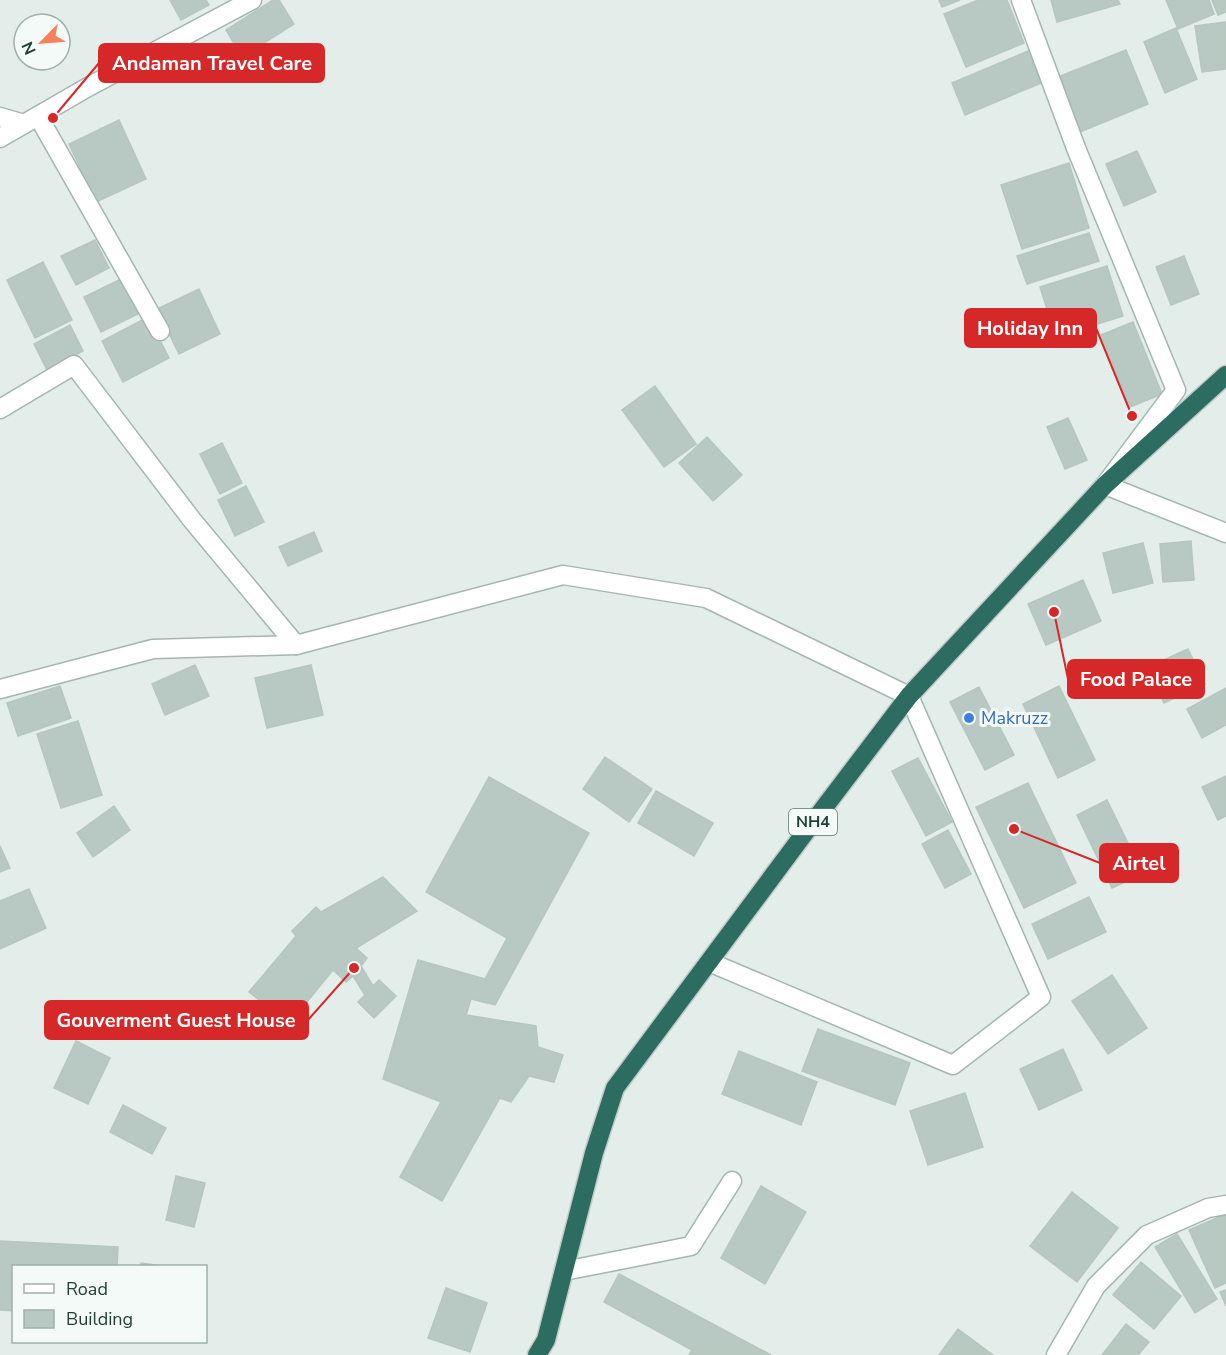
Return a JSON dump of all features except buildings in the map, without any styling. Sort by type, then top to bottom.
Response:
[{"type":"highway","name":"NH4","points":[[537,1355],[546,1340],[594,1153],[615,1088],[909,696],[1105,485],[1226,375]]},
{"type":"street","points":[[0,138],[88,87],[252,0]]},
{"type":"street","points":[[1021,0],[1076,148],[1176,390],[1105,485],[1226,534]]},
{"type":"street","points":[[0,117],[31,120]]},
{"type":"street","points":[[31,120],[160,331]]},
{"type":"street","points":[[0,409],[74,364],[192,520],[296,645]]},
{"type":"street","points":[[0,689],[153,649],[296,645],[563,575],[706,598],[909,696],[1041,997],[953,1065],[710,962]]},
{"type":"street","points":[[564,1271],[691,1246],[732,1181]]},
{"type":"street","points":[[1056,1355],[1096,1286],[1147,1234],[1208,1208],[1226,1204]]},
{"type":"place","name":"Andaman Travel Care","points":[[53,118]]},
{"type":"place","name":"Holiday Inn","points":[[1132,416]]},
{"type":"place","name":"Food Palace","points":[[1054,612]]},
{"type":"place","name":"Makruzz","points":[[969,718]]},
{"type":"place","name":"Airtel","points":[[1014,829]]},
{"type":"place","name":"Gouverment Guest House","points":[[354,968]]}]
